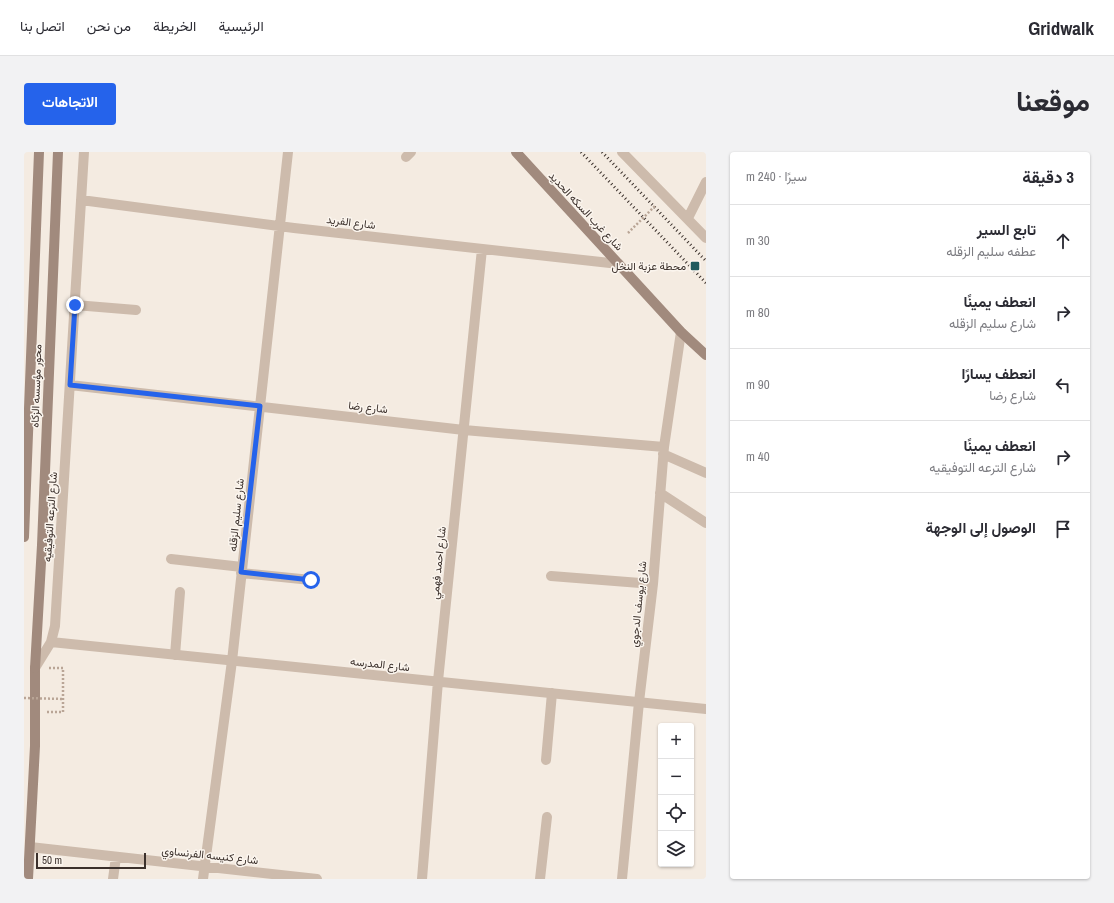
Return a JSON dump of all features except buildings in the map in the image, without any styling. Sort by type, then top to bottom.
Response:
[{"type":"main road","name":"محور مؤسسه الزكاه","points":[[24,537],[39,152]]},
{"type":"main road","name":"محور مؤسسه الزكاه","points":[[35,668],[42,545],[58,152]]},
{"type":"main road","name":"شارع غرب السكه الحديد","points":[[516,152],[681,332],[706,355]]},
{"type":"main road","points":[[28,879],[34,780],[36,712],[35,668]]},
{"type":"street","name":"شارع الترعه التوفيقيه","points":[[35,668],[51,642],[55,626],[84,152]]},
{"type":"street","name":"شارع سليم الزقله","points":[[202,879],[232,661],[288,152]]},
{"type":"street","points":[[622,152],[706,238]]},
{"type":"street","points":[[688,218],[706,182]]},
{"type":"street","name":"شارع الفريد","points":[[81,200],[279,226],[619,264]]},
{"type":"street","name":"شارع احمد فهمي","points":[[422,879],[438,681],[482,249]]},
{"type":"street","points":[[75,305],[136,310]]},
{"type":"street","name":"شارع يوسف الدجوي","points":[[622,879],[639,702],[653,584],[664,450],[681,332]]},
{"type":"street","name":"شارع رضا","points":[[70,385],[464,430],[664,450],[706,473]]},
{"type":"street","points":[[660,493],[706,523]]},
{"type":"street","points":[[171,559],[311,580]]},
{"type":"street","points":[[551,576],[653,584]]},
{"type":"street","points":[[175,655],[180,592]]},
{"type":"street","name":"شارع المدرسه","points":[[51,642],[706,709]]},
{"type":"street","points":[[546,760],[552,693]]},
{"type":"street","points":[[540,879],[547,816]]},
{"type":"street","name":"شارع كنيسه الفرنساوي","points":[[30,847],[317,879]]},
{"type":"street","points":[[113,879],[116,857]]},
{"type":"path","points":[[628,233],[655,206]]},
{"type":"path","points":[[36,712],[63,712],[63,668]]},
{"type":"path","points":[[24,698],[63,699]]},
{"type":"railway","points":[[581,152],[706,283]]},
{"type":"railway","points":[[602,152],[706,261]]},
{"type":"place","name":"محطة عزبة النخل","points":[[695,266]]},
{"type":"route","points":[[75,305],[70,385],[260,406],[241,572],[311,580]]}]
